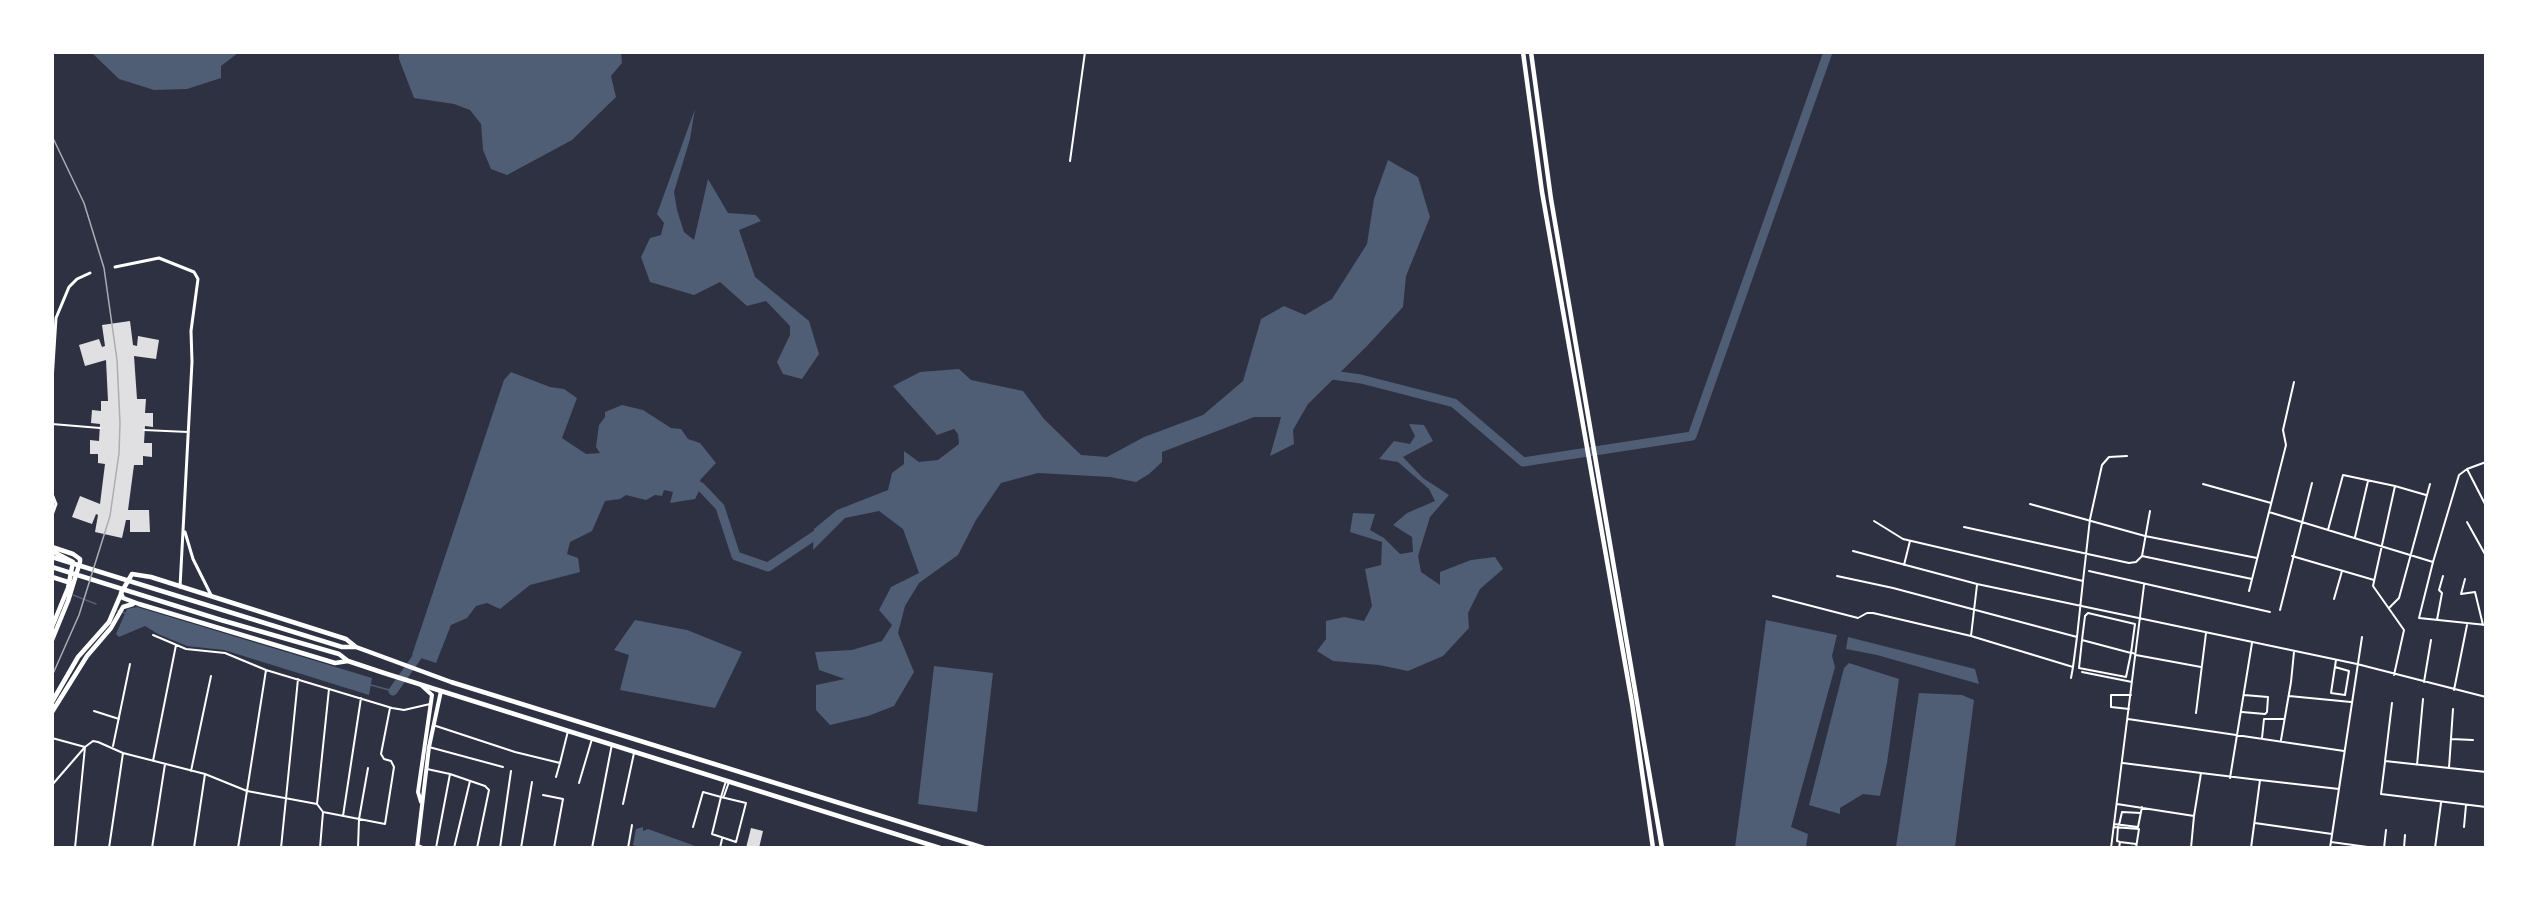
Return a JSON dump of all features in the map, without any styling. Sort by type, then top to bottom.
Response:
[{"type":"main road","points":[[1531,54],[1551,199],[1566,275],[1662,848]]},
{"type":"main road","points":[[1524,55],[1542,192],[1632,703],[1653,848]]},
{"type":"main road","points":[[1528,88],[1536,87]]},
{"type":"main road","points":[[1531,111],[1539,110]]},
{"type":"main road","points":[[1550,236],[1558,234]]},
{"type":"main road","points":[[1580,408],[1588,407]]},
{"type":"main road","points":[[52,549],[73,554],[80,559],[52,640]]},
{"type":"main road","points":[[1605,553],[1613,552]]},
{"type":"main road","points":[[52,557],[342,647],[356,647]]},
{"type":"main road","points":[[52,567],[339,654],[348,661],[940,848]]},
{"type":"main road","points":[[52,712],[87,656],[106,636],[115,617],[121,593],[132,574],[211,596],[346,639],[356,647],[404,666],[984,848]]},
{"type":"main road","points":[[52,577],[71,586]]},
{"type":"main road","points":[[121,593],[123,598],[139,604],[335,663],[348,661]]},
{"type":"main road","points":[[52,627],[66,600]]},
{"type":"main road","points":[[52,702],[78,657],[123,607],[128,604],[139,604]]},
{"type":"main road","points":[[421,684],[423,689],[432,695],[418,792],[421,802]]},
{"type":"main road","points":[[417,846],[429,747],[441,691]]},
{"type":"main road","points":[[784,798],[789,785]]},
{"type":"street","points":[[1070,161],[1085,52]]},
{"type":"street","points":[[115,267],[159,258],[194,272],[198,279],[191,331],[180,587]]},
{"type":"street","points":[[52,381],[56,318],[69,287],[77,279],[90,273]]},
{"type":"street","points":[[2248,591],[2286,445],[2283,430],[2294,382]]},
{"type":"street","points":[[52,424],[100,428]]},
{"type":"street","points":[[144,430],[188,432]]},
{"type":"street","points":[[2071,678],[2090,519],[2103,462],[2109,457],[2127,456]]},
{"type":"street","points":[[2465,579],[2462,594],[2475,592],[2484,625],[2420,618],[2433,562],[2459,475],[2467,469],[2486,462]]},
{"type":"street","points":[[2467,469],[2484,497],[2486,506]]},
{"type":"street","points":[[2328,530],[2343,475],[2426,495]]},
{"type":"street","points":[[2355,538],[2368,481]]},
{"type":"street","points":[[2280,610],[2312,483]]},
{"type":"street","points":[[2203,484],[2271,503]]},
{"type":"street","points":[[2389,608],[2399,598],[2430,484]]},
{"type":"street","points":[[2394,675],[2404,630],[2373,586],[2395,486]]},
{"type":"street","points":[[52,494],[56,504],[52,515]]},
{"type":"street","points":[[2030,504],[2145,536],[2257,558]]},
{"type":"street","points":[[1964,526],[2129,563],[2136,562],[2142,556],[2150,511]]},
{"type":"street","points":[[2269,512],[2433,562]]},
{"type":"street","points":[[1874,521],[1893,535],[1910,540],[2083,580]]},
{"type":"street","points":[[2467,522],[2486,556]]},
{"type":"street","points":[[183,528],[193,559],[211,596]]},
{"type":"street","points":[[1904,565],[1910,540]]},
{"type":"street","points":[[1853,551],[1977,584],[2357,664],[2486,697]]},
{"type":"street","points":[[2142,556],[2252,579]]},
{"type":"street","points":[[2292,556],[2374,580]]},
{"type":"street","points":[[2334,599],[2342,571]]},
{"type":"street","points":[[2089,572],[2270,612]]},
{"type":"street","points":[[1837,576],[2077,637]]},
{"type":"street","points":[[2437,620],[2442,593],[2439,590],[2443,576]]},
{"type":"street","points":[[1971,636],[1977,584]]},
{"type":"street","points":[[2120,842],[2119,848],[2111,847],[2144,585]]},
{"type":"street","points":[[1773,596],[1858,618],[1867,613],[1873,613],[1971,636],[2073,667]]},
{"type":"street","points":[[2088,613],[2133,623],[2135,627],[2125,678],[2079,668],[2082,640],[2085,616],[2088,613]]},
{"type":"street","points":[[2454,690],[2467,623]]},
{"type":"street","points":[[2196,713],[2206,633]]},
{"type":"street","points":[[153,634],[186,649],[225,653],[266,669],[390,708],[404,710],[430,705]]},
{"type":"street","points":[[2330,848],[2362,637]]},
{"type":"street","points":[[2082,640],[2136,655],[2201,667]]},
{"type":"street","points":[[2424,682],[2431,640]]},
{"type":"street","points":[[2230,778],[2252,643]]},
{"type":"street","points":[[153,761],[176,645]]},
{"type":"street","points":[[2281,741],[2294,652]]},
{"type":"street","points":[[2336,660],[2331,693],[2344,695]]},
{"type":"street","points":[[112,746],[130,664]]},
{"type":"street","points":[[2335,668],[2349,670],[2344,701]]},
{"type":"street","points":[[238,848],[266,669]]},
{"type":"street","points":[[2082,672],[2133,682]]},
{"type":"street","points":[[191,771],[211,676]]},
{"type":"street","points":[[2349,678],[2355,679]]},
{"type":"street","points":[[280,848],[298,679]]},
{"type":"street","points":[[2347,686],[2354,687]]},
{"type":"street","points":[[320,848],[323,812],[317,804],[329,689]]},
{"type":"street","points":[[2129,709],[2111,706],[2111,695],[2131,695]]},
{"type":"street","points":[[2242,712],[2265,714],[2267,712],[2268,697],[2244,696]]},
{"type":"street","points":[[2289,696],[2352,702]]},
{"type":"street","points":[[343,816],[361,698]]},
{"type":"street","points":[[2417,765],[2423,699]]},
{"type":"street","points":[[2392,703],[2381,794],[2486,807]]},
{"type":"street","points":[[323,812],[386,824],[394,768],[391,761],[384,759],[381,754],[390,708]]},
{"type":"street","points":[[2450,768],[2453,709]]},
{"type":"street","points":[[94,711],[119,719]]},
{"type":"street","points":[[2128,719],[2344,751]]},
{"type":"street","points":[[2262,738],[2264,720],[2284,719]]},
{"type":"street","points":[[433,725],[515,752],[560,763]]},
{"type":"street","points":[[556,777],[568,731]]},
{"type":"street","points":[[579,783],[593,737]]},
{"type":"street","points":[[52,738],[85,747]]},
{"type":"street","points":[[2451,739],[2474,740]]},
{"type":"street","points":[[52,784],[93,741],[112,746],[123,753],[205,774],[247,791],[317,804]]},
{"type":"street","points":[[592,848],[612,743]]},
{"type":"street","points":[[75,848],[85,747]]},
{"type":"street","points":[[429,747],[503,767]]},
{"type":"street","points":[[623,804],[634,750]]},
{"type":"street","points":[[109,848],[123,753]]},
{"type":"street","points":[[2385,761],[2486,772]]},
{"type":"street","points":[[2122,763],[2230,778],[2338,789]]},
{"type":"street","points":[[152,848],[165,764]]},
{"type":"street","points":[[358,848],[359,819],[368,768]]},
{"type":"street","points":[[427,768],[485,786],[489,790],[477,848]]},
{"type":"street","points":[[500,848],[511,771]]},
{"type":"street","points":[[2191,848],[2201,773]]},
{"type":"street","points":[[194,848],[205,774]]},
{"type":"street","points":[[436,848],[450,774]]},
{"type":"street","points":[[2251,848],[2260,780]]},
{"type":"street","points":[[454,848],[470,781]]},
{"type":"street","points":[[521,848],[532,782]]},
{"type":"street","points":[[693,827],[703,792],[722,797],[746,802],[736,842],[712,834],[722,797],[727,782]]},
{"type":"street","points":[[543,795],[563,799],[554,848]]},
{"type":"street","points":[[2435,848],[2441,803]]},
{"type":"street","points":[[2117,804],[2194,816]]},
{"type":"street","points":[[2464,827],[2466,805]]},
{"type":"street","points":[[2114,826],[2138,827],[2142,807]]},
{"type":"street","points":[[2119,826],[2139,829],[2136,846],[2116,841],[2119,826],[2122,812],[2141,813]]},
{"type":"street","points":[[2254,823],[2332,834]]},
{"type":"street","points":[[628,848],[632,825]]},
{"type":"street","points":[[2384,848],[2386,830]]},
{"type":"street","points":[[2404,848],[2405,835]]},
{"type":"street","points":[[720,848],[722,839]]},
{"type":"street","points":[[2331,842],[2375,848]]},
{"type":"street","points":[[417,846],[426,848]]},
{"type":"water","points":[[621,52],[622,63],[611,76],[616,97],[572,140],[507,175],[491,169],[483,150],[481,124],[470,110],[454,104],[414,98],[399,59],[399,53]]},
{"type":"water","points":[[92,53],[238,53],[221,66],[221,78],[187,89],[154,90],[119,79]]},
{"type":"water","points":[[695,109],[690,139],[674,192],[684,232],[694,240],[708,179],[728,213],[756,215],[761,221],[739,230],[755,277],[809,321],[819,354],[802,379],[783,374],[777,362],[790,335],[790,326],[766,301],[747,306],[720,282],[694,295],[650,282],[641,257],[650,238],[661,235],[664,223],[657,214]]},
{"type":"water","points":[[1388,160],[1418,177],[1430,217],[1406,276],[1403,307],[1308,404],[1293,430],[1294,444],[1270,456],[1281,417],[1254,417],[1162,452],[1162,462],[1136,482],[1110,477],[1038,473],[1001,483],[976,520],[958,555],[919,583],[905,606],[898,633],[914,672],[894,706],[868,716],[830,725],[816,710],[816,685],[845,679],[819,670],[815,652],[852,650],[882,641],[892,625],[879,610],[891,587],[919,573],[903,529],[879,511],[845,518],[813,550],[814,529],[837,510],[888,490],[892,473],[904,464],[904,451],[919,462],[938,460],[959,444],[958,434],[954,429],[937,435],[893,386],[920,372],[959,369],[971,380],[1023,391],[1044,419],[1081,455],[1107,457],[1144,437],[1203,415],[1243,381],[1261,319],[1284,306],[1305,315],[1332,299],[1367,244],[1374,199]]},
{"type":"water","points":[[511,372],[550,387],[564,389],[577,398],[562,438],[586,454],[600,453],[596,447],[599,425],[605,417],[605,412],[622,405],[643,410],[671,428],[681,429],[688,439],[700,443],[716,463],[700,480],[701,487],[695,499],[670,503],[673,492],[664,490],[662,496],[655,495],[646,500],[626,495],[620,499],[605,501],[592,531],[570,542],[567,554],[578,558],[580,572],[530,585],[500,609],[487,603],[476,606],[467,618],[451,625],[436,663],[412,655],[504,380]]},
{"type":"water","points":[[1409,424],[1424,425],[1433,441],[1403,457],[1423,478],[1449,495],[1430,517],[1418,556],[1421,572],[1440,585],[1440,572],[1471,560],[1495,557],[1503,569],[1480,589],[1468,613],[1469,628],[1443,656],[1408,671],[1379,665],[1333,661],[1317,651],[1326,639],[1326,621],[1344,617],[1364,621],[1372,606],[1365,569],[1381,565],[1382,542],[1350,532],[1353,513],[1375,514],[1370,530],[1384,538],[1400,554],[1413,552],[1412,537],[1393,525],[1407,513],[1435,501],[1429,489],[1398,462],[1379,459],[1394,441],[1410,444],[1415,436]]},
{"type":"water","points":[[137,607],[372,678],[369,695],[224,650],[187,646],[145,626],[119,637],[116,634],[127,609]]},
{"type":"water","points":[[635,620],[687,630],[742,652],[715,708],[620,690],[629,655],[614,650]]},
{"type":"water","points":[[1766,620],[1837,635],[1832,656],[1835,667],[1791,827],[1808,834],[1806,847],[1735,847]]},
{"type":"water","points":[[1848,637],[1975,669],[1979,684],[1877,655],[1846,649]]},
{"type":"water","points":[[1849,663],[1899,679],[1880,796],[1863,794],[1840,808],[1840,814],[1809,805],[1844,668]]},
{"type":"water","points":[[934,666],[993,673],[977,812],[918,804]]},
{"type":"water","points":[[1919,693],[1962,695],[1974,700],[1955,847],[1896,847]]},
{"type":"water","points":[[643,827],[643,831],[648,829],[698,847],[641,848],[633,845],[636,829]]},
{"type":"building","points":[[130,321],[133,345],[137,346],[138,336],[159,340],[156,359],[134,356],[137,399],[146,399],[145,413],[153,413],[153,427],[145,426],[144,443],[152,443],[152,457],[143,456],[143,465],[134,465],[128,510],[149,510],[150,532],[130,532],[130,520],[126,520],[122,538],[95,532],[98,515],[96,514],[92,524],[72,517],[80,496],[100,504],[105,464],[98,463],[98,454],[90,454],[90,440],[99,441],[100,424],[91,423],[92,410],[101,411],[101,401],[108,401],[106,360],[85,366],[79,345],[99,339],[102,347],[105,346],[102,325]]},
{"type":"building","points":[[751,828],[763,831],[759,848],[746,848]]},
{"type":"waterway","points":[[1325,374],[1361,379],[1454,403],[1523,462],[1692,436],[1828,52]]},
{"type":"waterway","points":[[691,482],[701,487],[720,507],[736,556],[768,567],[823,530]]},
{"type":"waterway","points":[[73,595],[96,604]]},
{"type":"waterway","points":[[115,610],[128,614]]},
{"type":"waterway","points":[[393,691],[424,647]]},
{"type":"waterway","points":[[371,685],[393,691]]},
{"type":"railway","points":[[52,136],[84,203],[104,268],[117,360],[120,423],[119,453],[110,516],[79,615],[52,676]]}]
